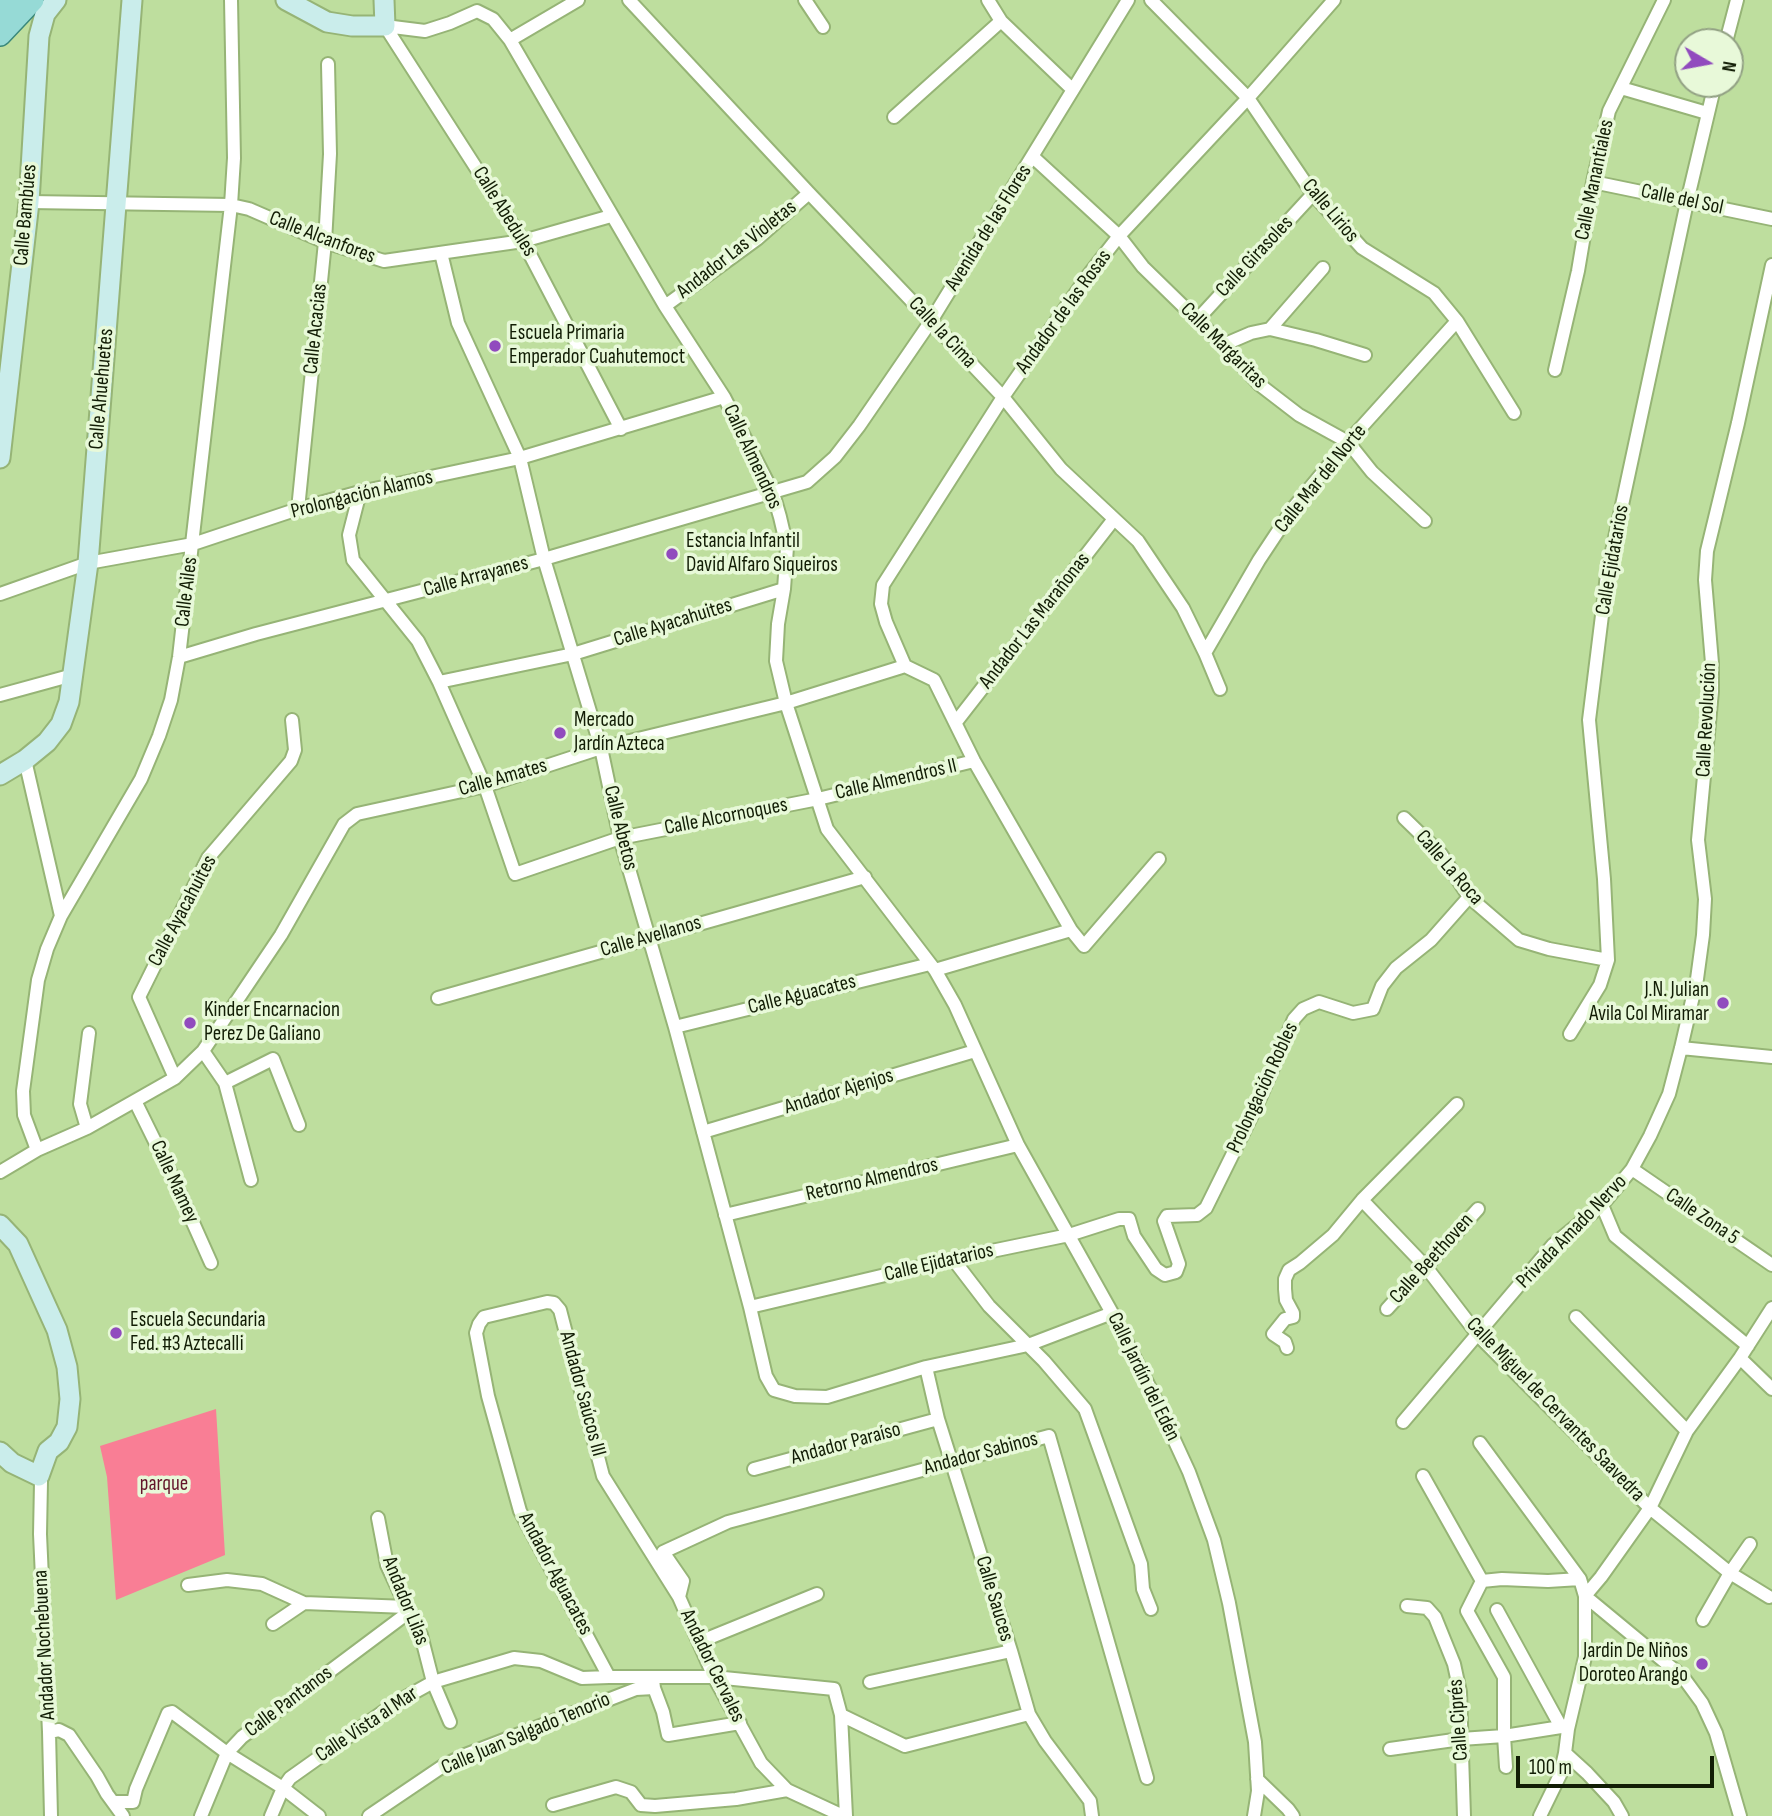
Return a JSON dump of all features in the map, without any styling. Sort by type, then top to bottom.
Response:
[{"type":"main road","points":[[0,12],[11,0]]},
{"type":"main road","name":"Calle Ahuehuetes","points":[[0,775],[47,742],[61,724],[69,702],[88,563],[132,0]]},
{"type":"main road","points":[[286,0],[327,22],[352,26],[385,26],[384,0]]},
{"type":"main road","points":[[0,35],[45,4]]},
{"type":"main road","name":"Calle Bambúes","points":[[0,458],[29,202],[39,36],[45,4]]},
{"type":"main road","points":[[0,1224],[18,1244],[57,1330],[67,1367],[70,1399],[67,1427],[59,1441],[48,1451],[39,1476],[12,1463],[0,1452]]},
{"type":"street","name":"Calle Ailes","points":[[37,1150],[24,1115],[23,1091],[38,980],[47,948],[61,916],[141,779],[171,700],[179,657],[231,205],[234,158],[231,0]]},
{"type":"street","points":[[510,40],[578,0]]},
{"type":"street","name":"Calle la Cima","points":[[629,0],[1003,397],[1061,469],[1138,541],[1183,608],[1220,689]]},
{"type":"street","points":[[805,0],[823,27]]},
{"type":"street","points":[[988,0],[1001,21],[1073,90]]},
{"type":"street","name":"Avenida de las Flores","points":[[773,494],[807,482],[835,457],[859,426],[931,321],[1128,0]]},
{"type":"street","name":"Calle Lirios","points":[[1151,0],[1248,98],[1313,194],[1362,248],[1434,293],[1457,321],[1514,412]]},
{"type":"street","name":"Andador de las Rosas","points":[[905,666],[881,604],[883,585],[1003,397],[1074,294],[1119,236],[1248,98],[1334,0]]},
{"type":"street","name":"Calle Manantiales","points":[[1555,369],[1578,271],[1593,181],[1609,111],[1664,0]]},
{"type":"street","points":[[1730,28],[1737,0]]},
{"type":"street","name":"Calle Almendros","points":[[385,26],[425,31],[477,10],[493,19],[510,40],[611,216],[724,397],[773,494],[787,547],[776,661],[786,703],[827,829],[932,967]]},
{"type":"street","points":[[894,117],[1001,21]]},
{"type":"street","name":"Calle Abedules","points":[[385,26],[523,241],[621,429]]},
{"type":"street","name":"Calle Acacias","points":[[298,509],[330,153],[328,64]]},
{"type":"street","points":[[1621,88],[1707,113]]},
{"type":"street","name":"Calle Ejidatarios","points":[[1570,1034],[1600,985],[1608,960],[1604,879],[1589,720],[1608,575],[1711,98]]},
{"type":"street","name":"Calle Margaritas","points":[[1033,157],[1119,236],[1143,267],[1260,385],[1298,415],[1348,442],[1372,472],[1425,521]]},
{"type":"street","name":"Calle del Sol","points":[[1593,181],[1772,219]]},
{"type":"street","name":"Andador Las Violetas","points":[[665,306],[757,239],[809,193]]},
{"type":"street","name":"Calle Girasoles","points":[[1197,320],[1313,194]]},
{"type":"street","name":"Calle Alcanfores","points":[[29,202],[231,205],[248,209],[324,242],[383,261],[523,241],[611,216]]},
{"type":"street","name":"Calle Abetos","points":[[441,253],[458,323],[520,458],[544,559],[601,748],[620,838],[675,1027],[766,1376],[774,1390],[795,1396],[827,1397],[926,1367]]},
{"type":"street","name":"Calle Revolución","points":[[1632,1169],[1669,1094],[1696,979],[1703,935],[1705,899],[1698,840],[1712,691],[1705,580],[1707,551],[1772,265]]},
{"type":"street","name":"Calle Lirios","points":[[1270,329],[1323,268]]},
{"type":"street","name":"Calle Mar del Norte","points":[[1205,653],[1259,560],[1294,507],[1348,442],[1457,321]]},
{"type":"street","points":[[1223,345],[1251,333],[1270,329],[1365,355]]},
{"type":"street","name":"Prolongación Álamos","points":[[0,594],[88,563],[193,544],[298,509],[360,492],[520,458],[724,397]]},
{"type":"street","points":[[360,492],[349,535],[353,560],[418,641],[485,786]]},
{"type":"street","name":"Calle Arrayanes","points":[[179,657],[773,494]]},
{"type":"street","name":"Andador Las Marañonas","points":[[956,722],[1114,519]]},
{"type":"street","name":"Calle Ayacahuites","points":[[439,682],[573,653],[784,589]]},
{"type":"street","points":[[905,666],[934,680],[974,761],[1072,930],[1084,946],[1159,859]]},
{"type":"street","name":"Calle Amates","points":[[0,1172],[37,1150],[87,1128],[135,1101],[175,1077],[204,1051],[281,935],[344,824],[357,814],[485,786],[601,748],[786,703],[905,666]]},
{"type":"street","points":[[0,695],[73,675]]},
{"type":"street","name":"Calle Ayacahuites","points":[[175,1077],[139,997],[208,858],[291,761],[295,750],[292,720]]},
{"type":"street","points":[[25,760],[61,916]]},
{"type":"street","name":"Calle Almendros II","points":[[818,799],[974,761]]},
{"type":"street","name":"Calle Alcornoques","points":[[485,786],[515,874],[620,838],[818,799]]},
{"type":"street","name":"Calle La Roca","points":[[1404,818],[1441,854],[1469,897],[1519,940],[1549,949],[1608,960]]},
{"type":"street","name":"Calle Avellanos","points":[[438,998],[865,877]]},
{"type":"street","name":"Prolongación Robles","points":[[1129,1219],[1134,1236],[1156,1269],[1165,1275],[1176,1272],[1179,1264],[1164,1221],[1167,1216],[1197,1215],[1206,1208],[1256,1107],[1294,1019],[1303,1009],[1319,1002],[1353,1013],[1373,1009],[1382,986],[1396,968],[1431,940],[1469,897]]},
{"type":"street","points":[[932,967],[1072,930]]},
{"type":"street","name":"Calle Aguacates","points":[[675,1027],[932,967]]},
{"type":"street","name":"Calle Jardín del Edén","points":[[932,967],[955,1005],[1018,1145],[1112,1313],[1189,1472],[1214,1540],[1229,1603],[1255,1742],[1258,1791],[1254,1816]]},
{"type":"street","points":[[87,1128],[80,1104],[89,1033]]},
{"type":"street","points":[[1681,1048],[1772,1057]]},
{"type":"street","points":[[204,1051],[225,1083],[251,1180]]},
{"type":"street","name":"Andador Ajenjos","points":[[703,1132],[975,1051]]},
{"type":"street","points":[[225,1083],[273,1059],[299,1125]]},
{"type":"street","name":"Calle Mamey","points":[[135,1101],[211,1263]]},
{"type":"street","points":[[1287,1348],[1285,1342],[1273,1334],[1293,1313],[1286,1300],[1289,1270],[1300,1264],[1333,1235],[1362,1200],[1457,1104]]},
{"type":"street","name":"Retorno Almendros","points":[[725,1215],[1018,1145]]},
{"type":"street","name":"Privada Amado Nervo","points":[[1403,1422],[1553,1245],[1602,1205],[1632,1169]]},
{"type":"street","name":"Calle Zona 5","points":[[1632,1169],[1772,1265]]},
{"type":"street","name":"Calle Miguel de Cervantes Saavedra","points":[[1362,1200],[1426,1267],[1478,1335],[1650,1508],[1730,1573],[1769,1597]]},
{"type":"street","points":[[1602,1205],[1615,1236],[1748,1346]]},
{"type":"street","name":"Calle Beethoven","points":[[1387,1309],[1478,1209]]},
{"type":"street","name":"Calle Ejidatarios","points":[[750,1307],[953,1259],[1069,1235],[1119,1219],[1129,1219]]},
{"type":"street","points":[[953,1259],[989,1306],[1085,1409],[1141,1564],[1143,1588],[1151,1609]]},
{"type":"street","name":"Andador Saúcos III","points":[[478,1324],[484,1317],[547,1302],[554,1303],[560,1310],[603,1476],[610,1486]]},
{"type":"street","points":[[1586,1596],[1650,1508],[1687,1431],[1740,1358],[1772,1308]]},
{"type":"street","points":[[926,1367],[1028,1345],[1112,1313]]},
{"type":"street","points":[[1576,1317],[1687,1431]]},
{"type":"street","name":"Andador Aguacates","points":[[478,1324],[477,1333],[488,1396],[520,1511],[609,1677]]},
{"type":"street","points":[[1740,1358],[1772,1389]]},
{"type":"street","name":"Calle Sauces","points":[[926,1367],[938,1419],[1011,1651],[1028,1714],[1090,1801],[1092,1816]]},
{"type":"street","name":"Andador Paraíso","points":[[754,1469],[938,1419]]},
{"type":"street","name":"Andador Sabinos","points":[[679,1597],[683,1581],[663,1552],[728,1522],[1049,1436],[1147,1778]]},
{"type":"street","points":[[1480,1443],[1580,1580],[1586,1596],[1585,1657],[1564,1728],[1565,1753],[1560,1775],[1540,1816]]},
{"type":"street","name":"Andador Nochebuena","points":[[39,1476],[51,1816]]},
{"type":"street","points":[[1423,1476],[1482,1580]]},
{"type":"street","name":"Andador Cervales","points":[[610,1486],[679,1597],[714,1677],[761,1763],[787,1790],[844,1816]]},
{"type":"street","name":"Andador Lilas","points":[[378,1518],[387,1565],[421,1635],[433,1682],[450,1722]]},
{"type":"street","points":[[1703,1620],[1749,1544]]},
{"type":"street","points":[[188,1585],[227,1580],[262,1584],[304,1602],[408,1609]]},
{"type":"street","points":[[1482,1580],[1580,1580]]},
{"type":"street","points":[[1482,1580],[1468,1611],[1504,1677],[1506,1767]]},
{"type":"street","points":[[699,1643],[817,1594]]},
{"type":"street","points":[[1586,1596],[1683,1677],[1703,1703],[1716,1733],[1740,1816]]},
{"type":"street","points":[[273,1624],[304,1602]]},
{"type":"street","name":"Calle Ciprés","points":[[1408,1606],[1427,1608],[1435,1616],[1454,1664],[1460,1692],[1464,1816]]},
{"type":"street","name":"Calle Pantanos","points":[[201,1816],[227,1753],[242,1737],[408,1609]]},
{"type":"street","points":[[1497,1610],[1564,1728]]},
{"type":"street","points":[[870,1682],[1011,1651]]},
{"type":"street","name":"Calle Vista al Mar","points":[[271,1816],[290,1778],[387,1709],[433,1682],[514,1658],[541,1661],[582,1678],[609,1677]]},
{"type":"street","points":[[609,1677],[653,1683],[714,1677],[834,1689],[841,1715],[844,1816]]},
{"type":"street","points":[[653,1683],[668,1735],[740,1723]]},
{"type":"street","name":"Calle Juan Salgado Tenorio","points":[[369,1816],[443,1766],[465,1755],[653,1683]]},
{"type":"street","points":[[114,1802],[133,1802],[168,1713],[172,1712],[319,1816]]},
{"type":"street","points":[[841,1715],[905,1746],[1028,1714]]},
{"type":"street","points":[[1390,1749],[1564,1728]]},
{"type":"street","points":[[49,1732],[59,1730],[69,1735],[123,1816]]},
{"type":"street","points":[[1565,1753],[1614,1802],[1622,1816]]},
{"type":"street","points":[[1257,1779],[1293,1816]]},
{"type":"street","points":[[553,1805],[616,1787],[631,1792],[640,1805],[655,1806],[736,1799],[787,1790]]},
{"type":"green space","name":"parque","points":[[216,1409],[225,1555],[116,1600],[107,1477],[100,1446]]},
{"type":"place","name":"Escuela Primaria Emperador Cuahutemoct","points":[[495,346]]},
{"type":"place","name":"Estancia Infantil David Alfaro Siqueiros","points":[[672,554]]},
{"type":"place","name":"Mercado Jardín Azteca","points":[[560,733]]},
{"type":"place","name":"J.N. Julian Avila Col Miramar","points":[[1723,1003]]},
{"type":"place","name":"Kinder Encarnacion Perez De Galiano","points":[[190,1023]]},
{"type":"place","name":"Escuela Secundaria Fed. #3 Aztecalli","points":[[116,1333]]},
{"type":"place","name":"Jardin De Niños Doroteo Arango","points":[[1702,1664]]}]
